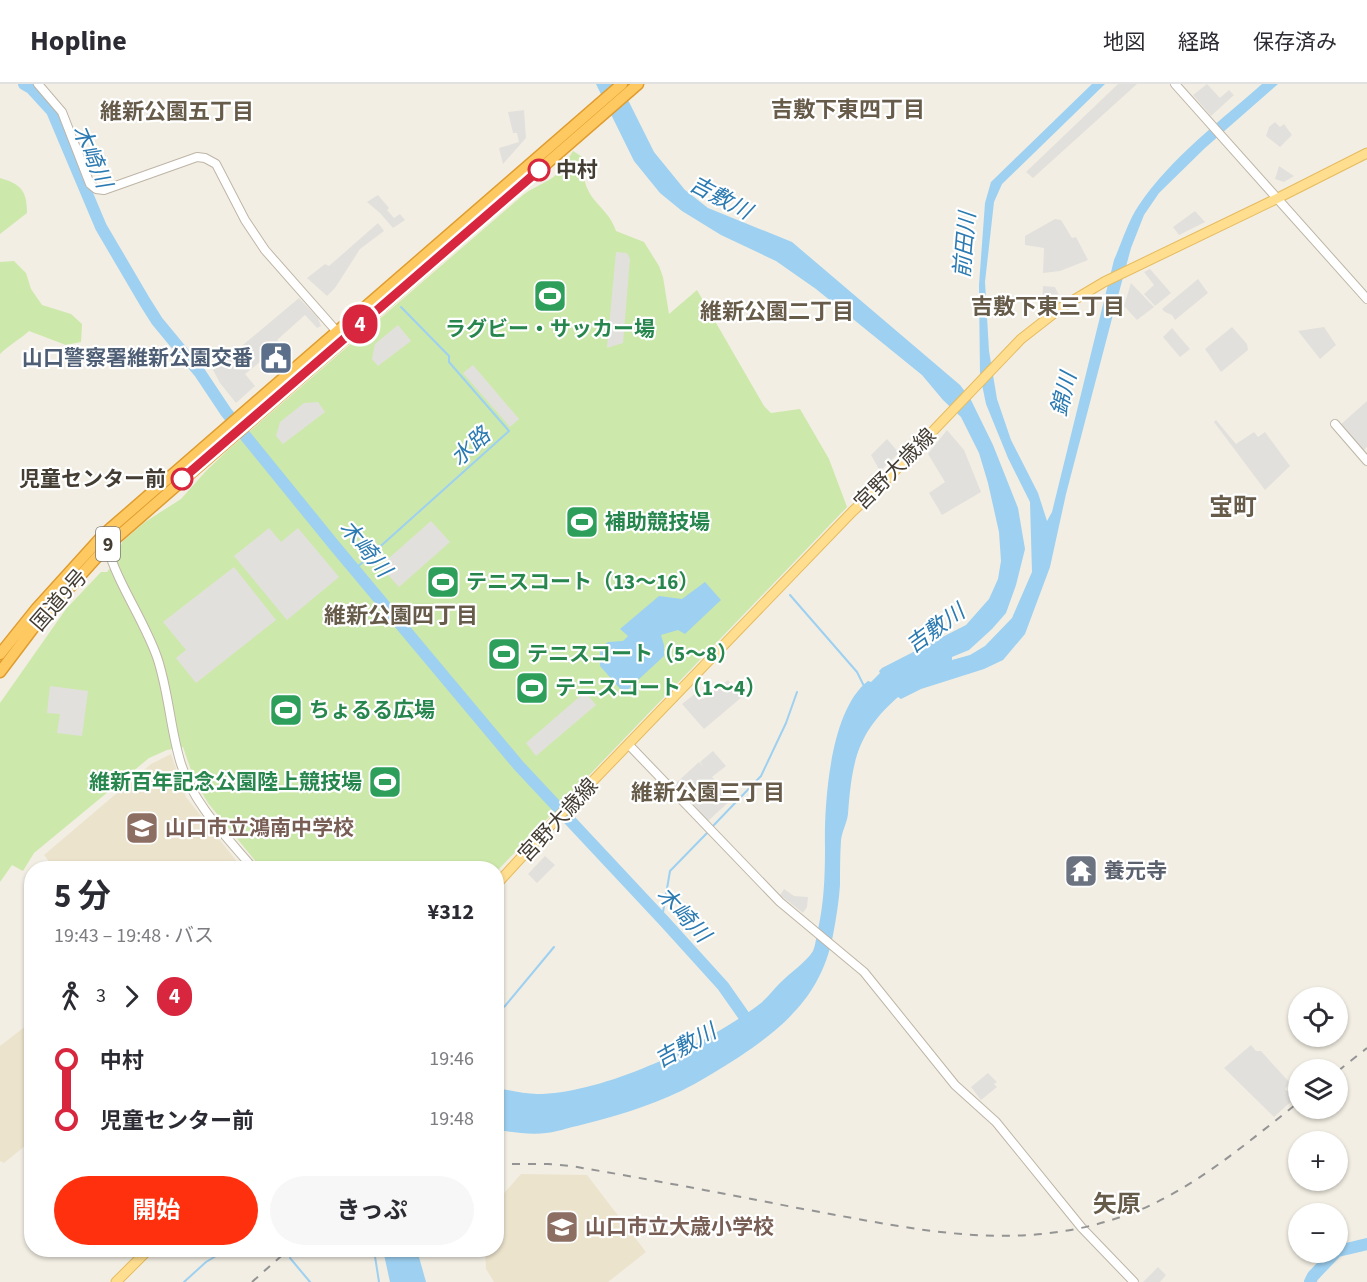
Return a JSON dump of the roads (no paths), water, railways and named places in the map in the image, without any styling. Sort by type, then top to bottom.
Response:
[{"type":"highway","name":"国道9号","points":[[0,672],[34,627],[107,546],[242,421],[622,84]]},
{"type":"highway","name":"国道9号","points":[[340,335],[637,85]]},
{"type":"highway","name":"国道9号","points":[[0,654],[37,608],[104,534],[232,430]]},
{"type":"main road","name":"宮野大歳線","points":[[504,876],[560,815],[852,512],[888,478],[994,366],[1040,323],[1104,282],[1367,153]]},
{"type":"main road","points":[[117,1282],[141,1257]]},
{"type":"street","points":[[38,84],[62,112],[90,184],[96,189],[105,190],[197,157],[205,158],[216,164],[245,220],[260,243],[340,335]]},
{"type":"street","points":[[1174,84],[1367,299]]},
{"type":"street","points":[[1335,424],[1367,461]]},
{"type":"street","points":[[107,546],[113,566],[158,659],[177,750],[190,787],[202,807],[247,861]]},
{"type":"street","points":[[629,745],[765,888],[864,972],[955,1085],[996,1122],[1082,1228],[1134,1282]]},
{"type":"water","points":[[596,84],[620,84],[654,152],[685,190],[708,208],[792,242],[960,385],[970,398],[993,445],[1018,508],[1025,549],[1006,613],[969,650],[952,657],[952,660],[970,655],[985,646],[1012,618],[1032,572],[1030,502],[1008,458],[986,404],[980,375],[979,285],[985,203],[991,182],[1092,84],[1105,84],[1002,184],[994,202],[985,282],[989,351],[997,399],[1011,440],[1038,493],[1047,521],[1052,512],[1114,260],[1132,218],[1139,205],[1166,171],[1197,141],[1262,84],[1278,84],[1205,148],[1159,193],[1144,215],[1131,248],[1115,307],[1066,494],[1050,567],[1025,634],[1003,660],[984,669],[921,689],[901,699],[898,697],[873,723],[865,736],[855,763],[847,817],[842,833],[840,891],[828,956],[811,991],[800,1006],[772,1033],[739,1057],[668,1097],[604,1119],[554,1132],[540,1134],[504,1131],[504,1089],[532,1094],[564,1092],[624,1076],[655,1064],[713,1034],[761,1003],[810,955],[815,945],[823,902],[828,783],[837,735],[845,713],[855,695],[868,681],[871,682],[880,673],[882,668],[966,625],[989,599],[998,579],[1001,561],[999,532],[988,483],[979,453],[961,417],[922,375],[816,289],[776,261],[721,235],[682,211],[660,193],[634,161]]},
{"type":"water","points":[[705,582],[721,600],[685,634],[678,630],[661,635],[664,656],[624,693],[600,666],[600,649],[608,642],[623,641],[628,636],[620,629],[659,596],[682,599]]},
{"type":"water","points":[[385,1257],[419,1257],[426,1282],[390,1282]]},
{"type":"waterway","name":"木崎川","points":[[24,84],[31,88],[52,111],[101,227],[145,302],[157,321],[200,373],[226,412],[519,766],[723,986],[750,1028]]},
{"type":"waterway","name":"水路","points":[[354,570],[509,431],[449,362],[449,356],[401,307]]},
{"type":"waterway","points":[[790,595],[857,672],[865,688]]},
{"type":"waterway","points":[[712,827],[761,776],[786,723],[797,692]]},
{"type":"waterway","points":[[662,918],[670,871],[708,832]]},
{"type":"waterway","points":[[504,1007],[554,947]]},
{"type":"waterway","points":[[1348,1249],[1367,1244]]},
{"type":"waterway","points":[[184,1282],[214,1257]]},
{"type":"waterway","points":[[375,1257],[379,1282]]},
{"type":"waterway","points":[[290,1258],[310,1282]]},
{"type":"waterway","points":[[1310,1282],[1325,1263]]},
{"type":"railway","points":[[1348,1063],[1367,1048]]},
{"type":"railway","points":[[504,1164],[571,1166],[889,1225],[973,1235],[1015,1236],[1057,1232],[1099,1224],[1142,1209],[1204,1174],[1288,1111]]},
{"type":"railway","points":[[252,1282],[280,1257]]},
{"type":"place","name":"中村","points":[[539,170]]},
{"type":"place","name":"ラグビー・サッカー場","points":[[550,296]]},
{"type":"place","name":"山口警察署維新公園交番","points":[[276,358]]},
{"type":"place","name":"児童センター前","points":[[182,479]]},
{"type":"place","name":"補助競技場","points":[[582,522]]},
{"type":"place","name":"テニスコート（13～16）","points":[[443,582]]},
{"type":"place","name":"テニスコート（5～8）","points":[[504,654]]},
{"type":"place","name":"テニスコート（1～4）","points":[[532,688]]},
{"type":"place","name":"ちょるる広場","points":[[286,710]]},
{"type":"place","name":"維新百年記念公園陸上競技場","points":[[385,782]]},
{"type":"place","name":"山口市立鴻南中学校","points":[[142,828]]},
{"type":"place","name":"養元寺","points":[[1081,871]]},
{"type":"place","name":"山口市立大歳小学校","points":[[562,1227]]},
{"type":"district","name":"吉敷下東四丁目","points":[[848,109]]},
{"type":"district","name":"維新公園五丁目","points":[[177,111]]},
{"type":"district","name":"吉敷下東三丁目","points":[[1048,306]]},
{"type":"district","name":"維新公園二丁目","points":[[777,311]]},
{"type":"district","name":"宝町","points":[[1233,507]]},
{"type":"district","name":"維新公園四丁目","points":[[401,615]]},
{"type":"district","name":"維新公園三丁目","points":[[708,792]]},
{"type":"district","name":"矢原","points":[[1117,1204]]},
{"type":"water label","name":"吉敷川","points":[[721,197]]},
{"type":"water label","name":"前田川","points":[[964,245]]},
{"type":"water label","name":"錦川","points":[[1063,394]]},
{"type":"water label","name":"吉敷川","points":[[935,628]]},
{"type":"water label","name":"吉敷川","points":[[685,1045]]}]
